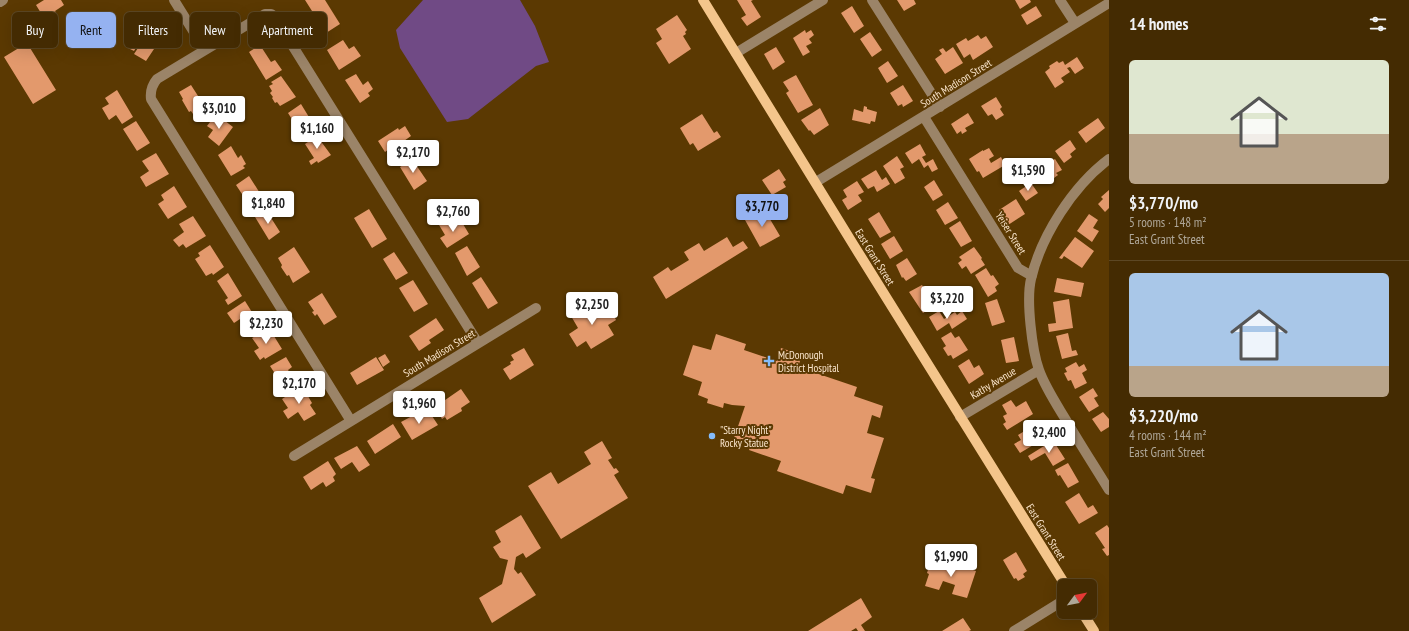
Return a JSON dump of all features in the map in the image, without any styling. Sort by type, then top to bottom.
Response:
[{"type":"main road","name":"East Grant Street","points":[[703,0],[1062,579]]},
{"type":"main road","points":[[1086,619],[1094,631]]},
{"type":"street","points":[[174,0],[205,50]]},
{"type":"street","points":[[736,53],[823,0]]},
{"type":"street","points":[[872,0],[940,107]]},
{"type":"street","points":[[1060,0],[1075,23]]},
{"type":"street","name":"South Madison Street","points":[[816,182],[1109,3]]},
{"type":"street","points":[[351,421],[151,99],[150,94],[152,86],[157,79],[265,14],[271,14],[274,16],[478,344]]},
{"type":"street","name":"Yeiser Street","points":[[924,117],[1018,268],[1032,276]]},
{"type":"street","points":[[1109,160],[1092,173],[1074,194],[1043,243],[1030,281],[1030,322],[1039,370],[1057,405],[1109,490]]},
{"type":"street","name":"South Madison Street","points":[[294,456],[536,308]]},
{"type":"street","name":"Kathy Avenue","points":[[960,417],[1039,370]]},
{"type":"street","points":[[1014,631],[1057,604]]},
{"type":"shaded area","points":[[423,0],[520,0],[535,26],[549,62],[536,66],[468,119],[447,122],[400,48],[396,30]]},
{"type":"building","points":[[44,0],[61,0],[64,5],[56,12],[40,12],[36,5]]},
{"type":"building","points":[[305,0],[325,0],[340,24],[327,32],[327,12],[313,12]]},
{"type":"building","points":[[737,0],[753,0],[751,1],[761,17],[747,26],[741,18],[746,15]]},
{"type":"building","points":[[897,0],[914,0],[916,4],[904,11]]},
{"type":"building","points":[[1015,0],[1030,0],[1031,2],[1020,9]]},
{"type":"building","points":[[852,6],[864,26],[854,33],[841,13]]},
{"type":"building","points":[[1036,6],[1042,16],[1027,25],[1021,15]]},
{"type":"building","points":[[677,15],[687,30],[685,32],[686,34],[683,36],[691,49],[669,64],[656,43],[662,39],[656,29]]},
{"type":"building","points":[[805,30],[806,33],[811,30],[814,35],[809,39],[812,43],[806,46],[810,52],[803,56],[793,38]]},
{"type":"building","points":[[870,32],[882,50],[872,57],[860,39]]},
{"type":"building","points":[[978,35],[981,39],[986,36],[993,47],[973,60],[970,54],[964,58],[956,44],[966,38],[968,41]]},
{"type":"building","points":[[343,40],[349,49],[354,46],[361,56],[339,70],[327,50]]},
{"type":"building","points":[[776,47],[785,62],[773,70],[764,54]]},
{"type":"building","points":[[953,47],[963,63],[945,74],[935,59],[942,54],[939,50],[943,48],[946,52]]},
{"type":"building","points":[[19,48],[30,48],[56,90],[33,104],[4,57]]},
{"type":"building","points":[[128,48],[136,48],[134,51]]},
{"type":"building","points":[[138,48],[155,48],[146,61],[134,54]]},
{"type":"building","points":[[255,48],[262,48],[271,62],[275,60],[282,70],[266,80],[249,52]]},
{"type":"building","points":[[1077,57],[1084,68],[1075,74],[1070,67],[1067,68],[1070,72],[1061,78],[1064,82],[1055,88],[1045,72],[1050,68],[1049,66],[1057,61],[1059,63],[1063,61],[1065,65]]},
{"type":"building","points":[[888,61],[898,76],[887,83],[878,68]]},
{"type":"building","points":[[356,74],[363,85],[368,81],[373,89],[368,93],[370,96],[360,103],[345,80]]},
{"type":"building","points":[[796,75],[813,105],[798,113],[786,93],[789,91],[783,82]]},
{"type":"building","points":[[281,76],[296,97],[280,106],[277,102],[275,103],[272,98],[273,97],[270,93],[272,91],[269,86],[273,84],[271,82]]},
{"type":"building","points":[[191,85],[207,110],[195,117],[191,111],[189,112],[179,92]]},
{"type":"building","points":[[903,85],[913,101],[903,107],[902,104],[898,106],[890,93]]},
{"type":"building","points":[[117,90],[133,117],[122,124],[116,115],[109,120],[102,108],[109,104],[105,98]]},
{"type":"building","points":[[996,97],[1002,107],[1000,109],[1004,115],[996,120],[992,114],[988,116],[981,106]]},
{"type":"building","points":[[301,104],[315,127],[302,135],[288,113]]},
{"type":"building","points":[[864,106],[867,107],[867,109],[877,112],[875,122],[871,121],[870,124],[852,120],[854,109],[863,112]]},
{"type":"building","points":[[820,108],[829,125],[814,135],[801,120]]},
{"type":"building","points":[[968,113],[974,123],[965,128],[967,131],[962,134],[961,131],[957,134],[951,124]]},
{"type":"building","points":[[216,114],[233,127],[219,146],[208,137],[213,130],[207,126]]},
{"type":"building","points":[[702,114],[714,133],[717,131],[721,137],[698,151],[693,143],[690,145],[680,128]]},
{"type":"building","points":[[1098,118],[1105,128],[1086,143],[1078,132]]},
{"type":"building","points":[[136,121],[150,143],[137,151],[123,129]]},
{"type":"building","points":[[405,126],[411,136],[401,143],[406,150],[394,158],[389,149],[385,152],[378,141],[398,128],[399,130]]},
{"type":"building","points":[[317,136],[331,155],[318,163],[317,161],[311,165],[309,161],[314,158],[305,144]]},
{"type":"building","points":[[1070,140],[1076,149],[1070,154],[1072,157],[1064,163],[1055,151]]},
{"type":"building","points":[[920,144],[926,155],[922,157],[926,163],[933,159],[938,169],[932,172],[928,165],[924,168],[919,159],[912,164],[905,153]]},
{"type":"building","points":[[231,146],[238,158],[241,155],[246,164],[243,166],[245,168],[231,176],[218,155]]},
{"type":"building","points":[[989,148],[994,156],[989,159],[991,163],[1001,157],[1005,165],[983,178],[979,171],[977,172],[969,159]]},
{"type":"building","points":[[156,153],[169,174],[146,187],[140,177],[149,171],[142,161]]},
{"type":"building","points":[[897,156],[904,167],[900,169],[905,178],[895,184],[883,166]]},
{"type":"building","points":[[412,159],[427,181],[414,190],[400,167]]},
{"type":"building","points":[[1055,159],[1062,170],[1056,173],[1058,175],[1054,178],[1053,176],[1045,180],[1043,176],[1038,179],[1032,168],[1043,161],[1045,165]]},
{"type":"building","points":[[779,169],[786,180],[783,182],[786,187],[772,195],[762,180]]},
{"type":"building","points":[[876,170],[882,180],[886,177],[890,184],[877,192],[874,186],[868,189],[861,179]]},
{"type":"building","points":[[249,176],[263,198],[250,206],[236,185]]},
{"type":"building","points":[[934,180],[943,195],[933,201],[924,187]]},
{"type":"building","points":[[857,181],[864,192],[858,195],[862,201],[848,210],[842,200],[847,197],[843,190]]},
{"type":"building","points":[[1031,183],[1038,193],[1026,201],[1019,191]]},
{"type":"building","points":[[174,186],[187,207],[168,219],[158,204],[164,200],[161,195]]},
{"type":"building","points":[[1109,190],[1109,208],[1105,212],[1098,204],[1103,199],[1101,197]]},
{"type":"building","points":[[1016,199],[1025,214],[1008,225],[999,210]]},
{"type":"building","points":[[948,202],[958,218],[945,225],[936,210]]},
{"type":"building","points":[[369,209],[387,239],[372,248],[354,218]]},
{"type":"building","points":[[764,209],[780,236],[760,247],[745,220]]},
{"type":"building","points":[[266,210],[280,232],[269,240],[255,217]]},
{"type":"building","points":[[879,212],[891,232],[880,238],[868,219]]},
{"type":"building","points":[[1089,214],[1098,220],[1093,228],[1099,231],[1092,242],[1077,231]]},
{"type":"building","points":[[193,216],[206,236],[186,248],[183,244],[179,247],[173,240],[184,232],[179,224]]},
{"type":"building","points":[[448,219],[451,223],[457,220],[460,225],[463,224],[469,234],[447,248],[440,238],[445,235],[439,225]]},
{"type":"building","points":[[960,221],[972,241],[961,247],[949,228]]},
{"type":"building","points":[[894,236],[903,251],[890,259],[881,244]]},
{"type":"building","points":[[727,237],[733,247],[743,241],[748,248],[666,299],[653,277],[668,267],[671,271],[689,260],[684,252],[699,243],[704,251]]},
{"type":"building","points":[[1075,237],[1094,251],[1082,268],[1064,256],[1062,259],[1059,258]]},
{"type":"building","points":[[210,245],[224,267],[213,275],[212,273],[206,276],[195,259],[200,256],[198,253]]},
{"type":"building","points":[[467,246],[480,267],[467,276],[455,253]]},
{"type":"building","points":[[294,247],[310,272],[293,283],[289,275],[287,276],[281,267],[282,265],[278,258]]},
{"type":"building","points":[[974,247],[985,265],[971,274],[966,266],[962,269],[958,263],[962,260],[959,257]]},
{"type":"building","points":[[394,252],[408,273],[396,280],[383,259]]},
{"type":"building","points":[[907,258],[917,274],[906,281],[903,277],[902,278],[896,265]]},
{"type":"building","points":[[986,268],[999,284],[995,287],[997,291],[988,297],[975,275]]},
{"type":"building","points":[[228,273],[242,296],[228,305],[225,300],[228,298],[217,281]]},
{"type":"building","points":[[481,277],[498,303],[488,309],[472,283]]},
{"type":"building","points":[[1057,278],[1084,283],[1081,297],[1054,292]]},
{"type":"building","points":[[413,280],[428,304],[414,312],[399,288]]},
{"type":"building","points":[[922,285],[934,306],[923,313],[909,292]]},
{"type":"building","points":[[322,293],[337,317],[324,325],[317,314],[315,316],[312,312],[314,311],[308,302]]},
{"type":"building","points":[[997,299],[1005,322],[992,326],[985,303]]},
{"type":"building","points":[[1069,299],[1073,328],[1049,332],[1048,324],[1056,323],[1053,302]]},
{"type":"building","points":[[245,301],[255,317],[244,324],[240,319],[234,323],[227,313]]},
{"type":"building","points":[[593,302],[599,313],[609,307],[616,320],[608,325],[614,335],[591,349],[586,341],[577,347],[569,334],[578,328],[571,316]]},
{"type":"building","points":[[939,311],[944,319],[955,312],[957,315],[962,311],[967,319],[952,329],[949,323],[937,331],[929,317]]},
{"type":"building","points":[[436,318],[444,330],[429,340],[431,343],[419,351],[409,336]]},
{"type":"building","points":[[269,328],[282,349],[265,359],[264,357],[260,360],[254,351],[259,348],[252,338]]},
{"type":"building","points":[[951,332],[955,338],[959,336],[968,350],[953,359],[951,355],[948,356],[943,348],[946,346],[941,338]]},
{"type":"building","points":[[1068,333],[1072,351],[1076,350],[1078,355],[1062,359],[1056,336]]},
{"type":"building","points":[[716,334],[746,344],[744,350],[777,361],[781,348],[802,355],[798,367],[857,387],[854,396],[883,406],[880,418],[872,415],[867,433],[884,438],[871,478],[875,479],[871,493],[846,485],[843,494],[777,471],[781,461],[749,450],[751,444],[734,438],[745,406],[724,403],[723,408],[707,403],[708,399],[698,395],[702,382],[683,375],[693,345],[711,350]]},
{"type":"building","points":[[1014,337],[1019,361],[1006,363],[1001,340]]},
{"type":"building","points":[[524,348],[534,365],[510,380],[503,369],[514,360],[511,355]]},
{"type":"building","points":[[385,354],[390,362],[383,367],[378,358]]},
{"type":"building","points":[[286,357],[292,367],[288,370],[296,382],[285,389],[270,366]]},
{"type":"building","points":[[376,357],[384,370],[357,385],[350,373]]},
{"type":"building","points":[[969,359],[974,368],[979,365],[984,374],[969,384],[958,366]]},
{"type":"building","points":[[1076,362],[1079,367],[1084,364],[1087,370],[1082,373],[1087,383],[1075,389],[1071,380],[1068,381],[1064,373],[1067,372],[1065,368]]},
{"type":"building","points":[[302,386],[312,403],[310,405],[316,414],[304,421],[298,412],[288,419],[283,411],[288,408],[282,399]]},
{"type":"building","points":[[1093,388],[1098,396],[1094,398],[1099,406],[1089,412],[1079,397]]},
{"type":"building","points":[[461,389],[470,402],[461,408],[462,411],[447,420],[445,417],[442,419],[435,407]]},
{"type":"building","points":[[1011,400],[1016,407],[1026,401],[1033,414],[1007,430],[1003,424],[1006,422],[1003,416],[1007,414],[1002,405]]},
{"type":"building","points":[[1103,412],[1109,419],[1109,427],[1101,432],[1092,419]]},
{"type":"building","points":[[430,413],[438,425],[412,440],[401,422],[414,415],[416,418],[418,417],[420,419]]},
{"type":"building","points":[[1041,421],[1050,435],[1020,453],[1014,444],[1021,440],[1018,435]]},
{"type":"building","points":[[393,424],[401,437],[375,454],[367,441]]},
{"type":"building","points":[[602,441],[612,458],[608,460],[614,469],[616,468],[619,472],[614,475],[628,498],[561,539],[528,486],[551,472],[558,484],[591,464],[584,452]]},
{"type":"building","points":[[1052,441],[1065,459],[1053,466],[1045,453],[1031,461],[1028,456]]},
{"type":"building","points":[[357,446],[370,465],[359,472],[352,462],[341,469],[334,458]]},
{"type":"building","points":[[328,461],[336,474],[333,477],[335,481],[326,487],[323,482],[311,490],[303,477]]},
{"type":"building","points":[[1068,463],[1079,482],[1068,488],[1055,470]]},
{"type":"building","points":[[1079,493],[1088,508],[1093,505],[1098,513],[1079,524],[1065,502]]},
{"type":"building","points":[[521,515],[541,548],[526,558],[523,553],[516,557],[514,569],[518,574],[521,572],[536,595],[492,623],[479,598],[502,584],[508,560],[500,558],[493,547],[501,542],[495,531]]},
{"type":"building","points":[[1107,525],[1109,528],[1109,555],[1107,556],[1102,549],[1105,548],[1095,533]]},
{"type":"building","points":[[1016,552],[1027,571],[1023,574],[1025,577],[1018,581],[1016,578],[1014,579],[1003,560]]},
{"type":"building","points":[[931,560],[955,568],[956,565],[976,571],[967,598],[952,594],[955,585],[943,581],[939,590],[925,586]]},
{"type":"building","points":[[861,598],[872,617],[861,625],[865,631],[858,631],[856,628],[851,631],[808,631]]},
{"type":"building","points":[[963,618],[971,630],[942,631]]},
{"type":"place","name":"McDonough District Hospital","points":[[769,361]]},
{"type":"place","name":"\"Starry Night\" Rocky Statue","points":[[712,436]]}]
